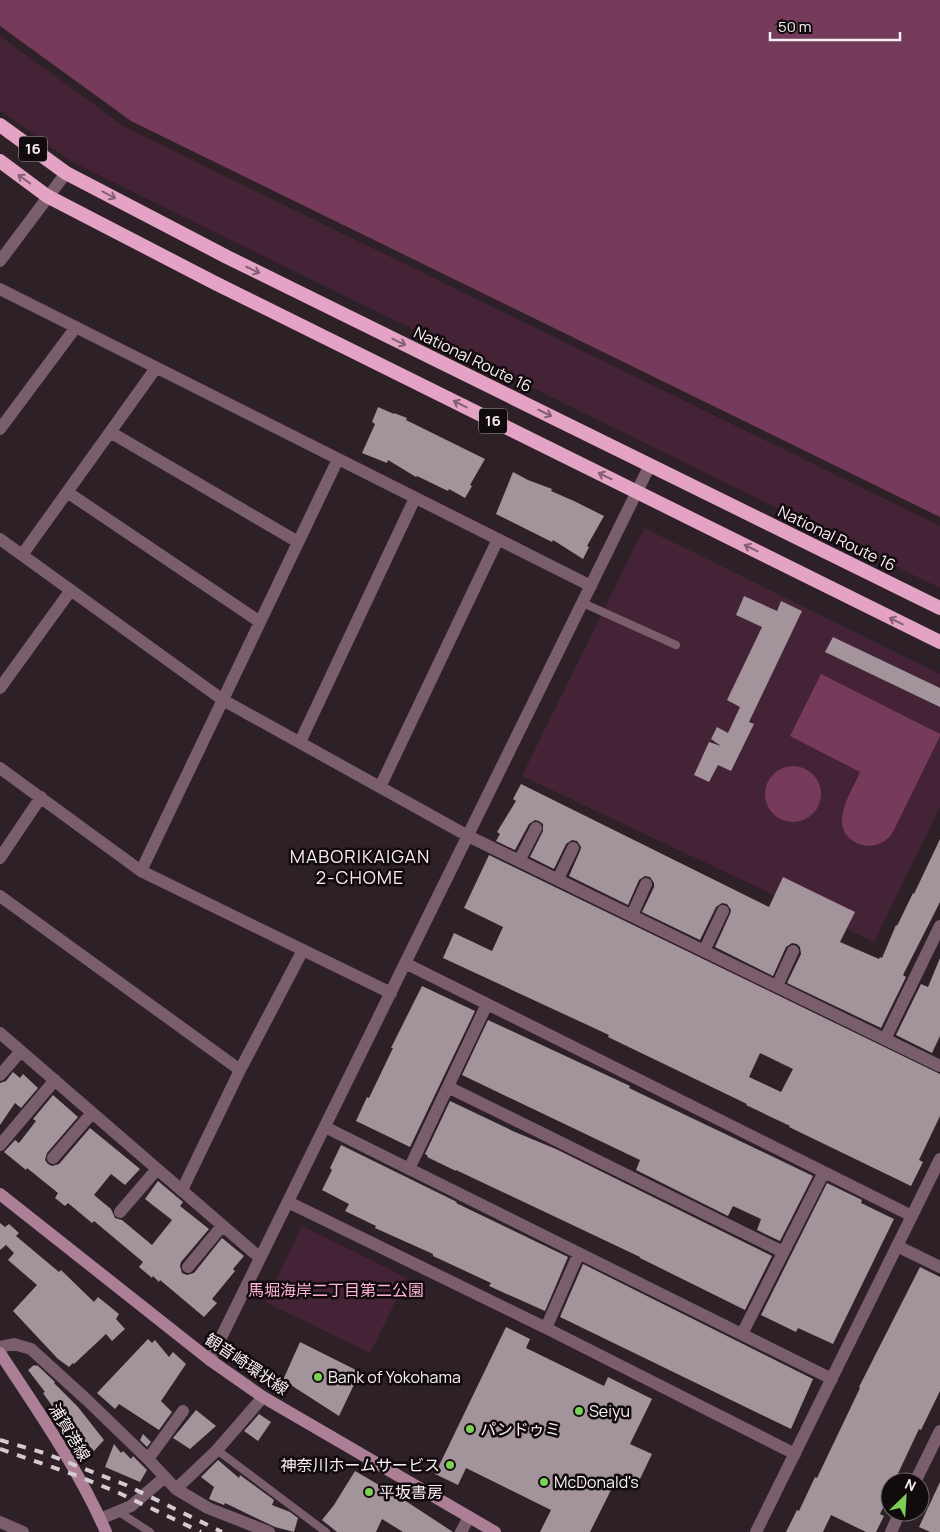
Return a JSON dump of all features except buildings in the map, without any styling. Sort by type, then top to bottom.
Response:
[{"type":"highway","name":"National Route 16","points":[[0,125],[66,172],[226,258],[940,608]]},
{"type":"highway","name":"16","points":[[0,162],[47,196],[215,283],[940,642]]},
{"type":"main road","name":"観音崎環状線","points":[[0,1194],[210,1360],[263,1397],[495,1532]]},
{"type":"main road","name":"浦賀港線","points":[[0,1353],[58,1442],[106,1532]]},
{"type":"street","points":[[0,261],[66,172]]},
{"type":"street","points":[[0,289],[591,586]]},
{"type":"street","points":[[0,429],[76,327]]},
{"type":"street","points":[[22,555],[156,368]]},
{"type":"street","points":[[110,432],[298,542]]},
{"type":"street","points":[[142,871],[338,459]]},
{"type":"street","points":[[210,1360],[650,466]]},
{"type":"street","points":[[68,492],[260,622]]},
{"type":"street","points":[[300,742],[415,498]]},
{"type":"street","points":[[0,539],[223,700],[468,836],[940,1066]]},
{"type":"street","points":[[380,787],[498,539]]},
{"type":"street","points":[[0,688],[71,590]]},
{"type":"street","points":[[0,768],[142,871],[391,993]]},
{"type":"street","points":[[0,858],[40,798]]},
{"type":"street","points":[[519,860],[536,828]]},
{"type":"street","points":[[558,880],[573,848]]},
{"type":"street","points":[[632,916],[646,884]]},
{"type":"street","points":[[0,896],[240,1070]]},
{"type":"street","points":[[704,951],[723,911]]},
{"type":"street","points":[[885,1039],[940,926]]},
{"type":"street","points":[[182,1190],[240,1070],[303,950]]},
{"type":"street","points":[[777,986],[793,951]]},
{"type":"street","points":[[405,963],[912,1216]]},
{"type":"street","points":[[409,1169],[487,1004]]},
{"type":"street","points":[[0,1033],[260,1258]]},
{"type":"street","points":[[0,1075],[21,1051]]},
{"type":"street","points":[[0,1145],[55,1080]]},
{"type":"street","points":[[448,1087],[783,1252]]},
{"type":"street","points":[[53,1158],[92,1113]]},
{"type":"street","points":[[324,1127],[832,1379]]},
{"type":"street","points":[[756,1532],[940,1159]]},
{"type":"street","points":[[120,1212],[157,1169]]},
{"type":"street","points":[[742,1334],[824,1172]]},
{"type":"street","points":[[288,1202],[546,1328],[795,1454]]},
{"type":"street","points":[[188,1267],[222,1226]]},
{"type":"street","points":[[897,1246],[940,1267]]},
{"type":"street","points":[[546,1328],[579,1253]]},
{"type":"street","points":[[0,1347],[14,1344],[31,1348],[148,1459],[176,1489],[208,1508],[269,1532]]},
{"type":"street","points":[[176,1489],[217,1450],[263,1397]]},
{"type":"street","points":[[148,1459],[183,1411]]},
{"type":"street","points":[[920,1472],[940,1431]]},
{"type":"street","points":[[100,1519],[131,1506],[165,1478]]},
{"type":"street","points":[[461,1532],[469,1517]]},
{"type":"street","points":[[0,1522],[23,1532]]},
{"type":"lane","points":[[583,603],[676,645]]},
{"type":"lane","points":[[217,1450],[326,1532]]},
{"type":"lane","points":[[119,1512],[150,1532]]},
{"type":"green space","points":[[0,36],[125,127],[940,526],[940,588],[72,162],[0,110]]},
{"type":"green space","points":[[644,528],[940,674],[940,807],[874,942],[522,776]]},
{"type":"green space","name":"馬堀海岸二丁目第二公園","points":[[302,1226],[407,1278],[370,1353],[265,1302]]},
{"type":"shaded area","points":[[0,0],[940,0],[940,517],[131,121],[0,26]]},
{"type":"shaded area","points":[[821,674],[940,734],[894,830],[888,838],[880,843],[865,845],[857,843],[846,834],[843,827],[844,807],[860,772],[790,736]]},
{"type":"shaded area","points":[[793,766],[804,768],[813,774],[819,783],[821,794],[819,805],[813,814],[804,820],[793,822],[782,820],[773,814],[767,805],[765,794],[767,783],[773,774],[782,768]]},
{"type":"railway","points":[[0,1440],[44,1453],[126,1485],[222,1532]]},
{"type":"railway","points":[[0,1449],[78,1476],[119,1493],[201,1532]]},
{"type":"place","name":"Bank of Yokohama","points":[[318,1377]]},
{"type":"place","name":"Seiyu","points":[[579,1411]]},
{"type":"place","name":"パンドゥミ","points":[[470,1429]]},
{"type":"place","name":"神奈川ホームサービス","points":[[450,1465]]},
{"type":"place","name":"McDonald's","points":[[544,1482]]},
{"type":"place","name":"平坂書房","points":[[369,1492]]},
{"type":"district","name":"MABORIKAIGAN 2-CHOME","points":[[360,868]]}]
